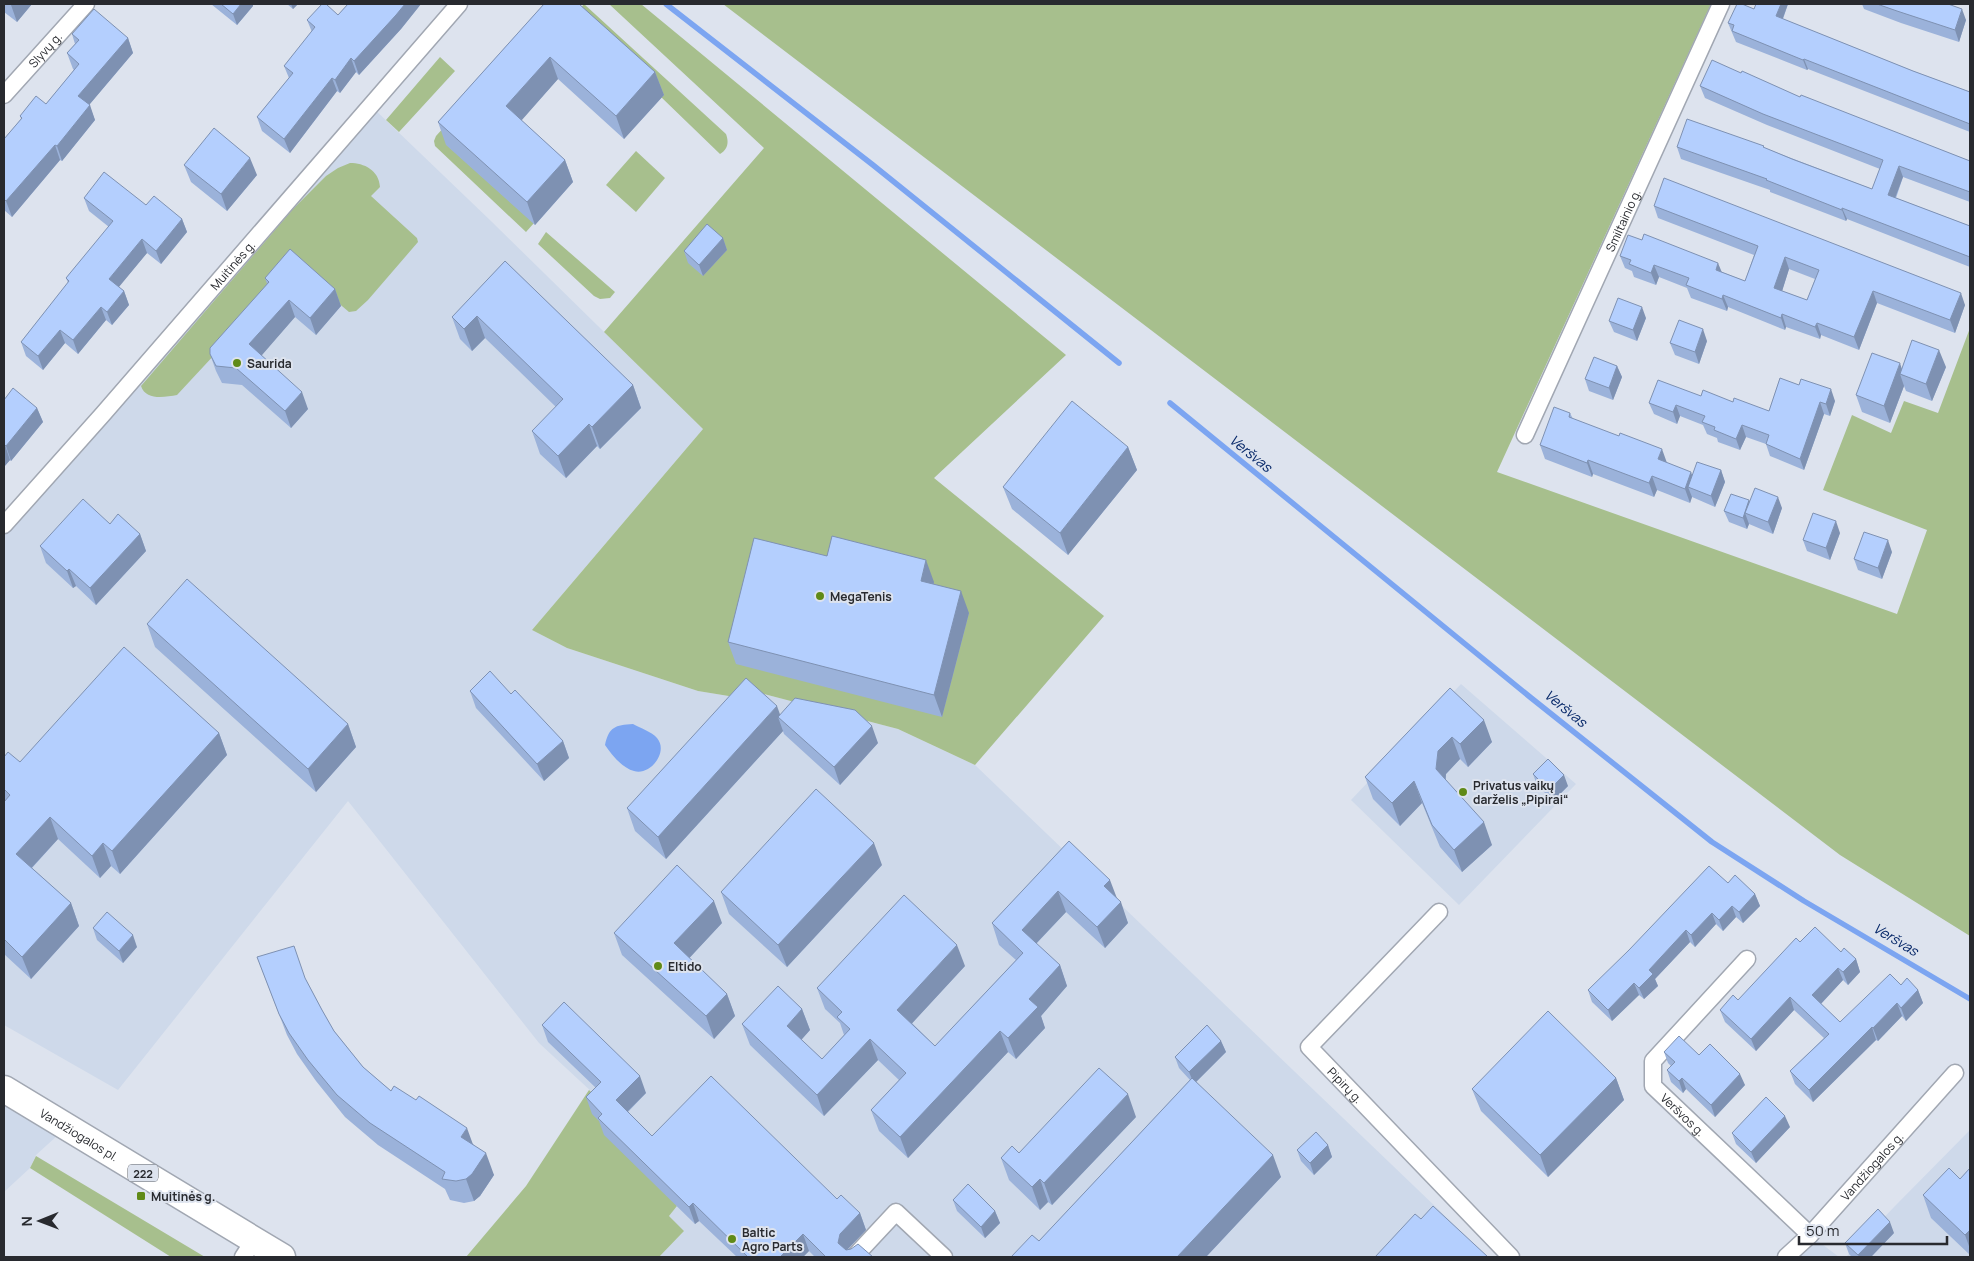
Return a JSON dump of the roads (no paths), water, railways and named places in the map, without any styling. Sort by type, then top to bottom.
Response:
[{"type":"main road","name":"Vandžiogalos pl.","points":[[4,1089],[248,1249],[282,1257]]},
{"type":"street","name":"Slyvų g.","points":[[4,95],[86,4]]},
{"type":"street","name":"Muitinės g.","points":[[4,525],[103,414],[330,150],[459,4]]},
{"type":"street","name":"Smiltainio g.","points":[[1525,435],[1721,4]]},
{"type":"street","name":"Pipirų g.","points":[[1438,912],[1310,1047],[1511,1257]]},
{"type":"street","name":"Veršvos g.","points":[[1747,959],[1653,1060],[1653,1086],[1810,1235]]},
{"type":"street","name":"Vandžiogalos g.","points":[[1786,1257],[1810,1235],[1955,1074]]},
{"type":"street","points":[[854,1257],[896,1212],[944,1257]]},
{"type":"water","points":[[633,724],[657,738],[661,750],[656,762],[640,772],[621,764],[605,745],[609,734],[614,728]]},
{"type":"waterway","points":[[666,4],[873,165],[1119,363]]},
{"type":"waterway","name":"Veršvas","points":[[1170,403],[1530,697],[1712,842],[1804,901],[1970,999]]},
{"type":"place","name":"Saurida","points":[[237,363]]},
{"type":"place","name":"MegaTenis","points":[[820,596]]},
{"type":"place","name":"Privatus vaikų darželis „Pipirai“","points":[[1463,792]]},
{"type":"place","name":"Eltido","points":[[658,966]]},
{"type":"place","name":"Muitinės g.","points":[[141,1196]]},
{"type":"place","name":"Baltic Agro Parts","points":[[732,1239]]}]
